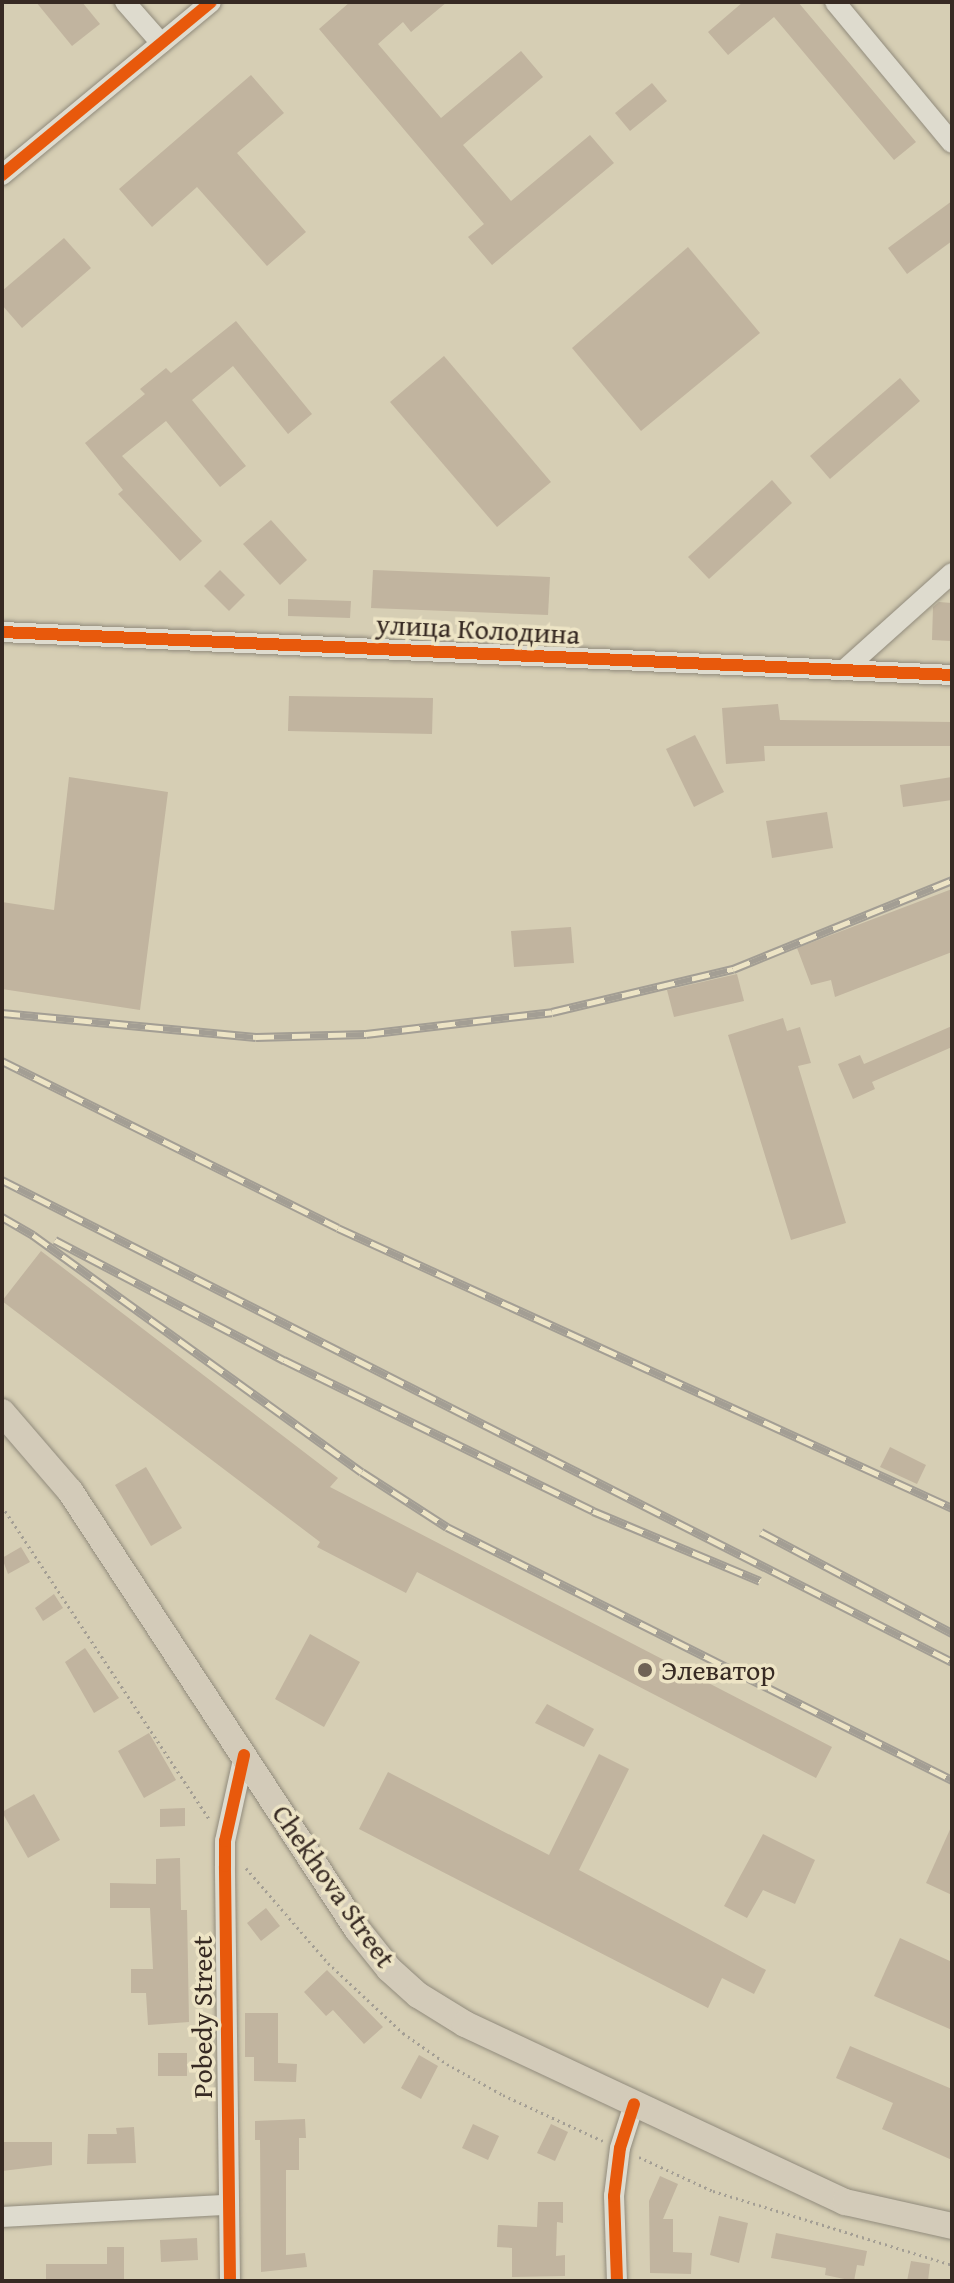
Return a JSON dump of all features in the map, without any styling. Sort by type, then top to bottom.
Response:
[{"type":"main road","name":"Chekhova Street","points":[[2,1412],[70,1491],[357,1929],[389,1969],[418,1995],[465,2024],[845,2202],[952,2226]]},
{"type":"street","points":[[125,2],[161,43]]},
{"type":"street","points":[[2,175],[211,2]]},
{"type":"street","points":[[835,2],[952,143]]},
{"type":"street","points":[[844,670],[952,573]]},
{"type":"street","name":"улица Колодина","points":[[2,632],[952,675]]},
{"type":"street","name":"Pobedy Street","points":[[230,2281],[225,1841],[244,1755]]},
{"type":"street","points":[[617,2281],[614,2196],[620,2148],[634,2104]]},
{"type":"street","points":[[2,2217],[227,2205]]},
{"type":"path","points":[[2,1506],[225,1841],[265,1894],[318,1952],[403,2033],[447,2064],[503,2095],[713,2191],[952,2265]]},
{"type":"building","points":[[36,2],[82,2],[100,24],[72,46]]},
{"type":"building","points":[[350,2],[447,2],[411,32],[403,22],[378,44],[441,118],[521,51],[543,77],[463,145],[511,201],[590,135],[614,163],[492,265],[468,237],[484,224],[319,29]]},
{"type":"building","points":[[743,2],[798,2],[916,142],[894,160],[774,17],[728,55],[708,32]]},
{"type":"building","points":[[251,75],[284,113],[237,153],[306,232],[267,266],[197,187],[152,227],[119,189]]},
{"type":"building","points":[[652,83],[667,101],[630,131],[615,113]]},
{"type":"building","points":[[952,201],[952,241],[907,274],[888,248]]},
{"type":"building","points":[[64,238],[91,268],[22,328],[2,305],[2,291]]},
{"type":"building","points":[[688,247],[760,333],[641,431],[572,348]]},
{"type":"building","points":[[236,321],[312,414],[288,434],[233,366],[192,400],[246,466],[220,487],[166,421],[122,456],[202,541],[180,561],[118,494],[123,490],[85,443],[145,394],[140,389],[166,368],[171,373]]},
{"type":"building","points":[[444,356],[551,482],[497,527],[390,402]]},
{"type":"building","points":[[900,378],[920,401],[830,479],[810,456]]},
{"type":"building","points":[[772,480],[792,503],[709,579],[688,557]]},
{"type":"building","points":[[271,520],[307,560],[280,585],[243,544]]},
{"type":"building","points":[[220,570],[245,595],[229,611],[204,586]]},
{"type":"building","points":[[373,570],[550,577],[548,615],[371,608]]},
{"type":"building","points":[[288,599],[351,601],[350,618],[288,616]]},
{"type":"building","points":[[939,602],[952,603],[952,641],[932,640],[933,607]]},
{"type":"building","points":[[289,696],[433,698],[432,734],[288,731]]},
{"type":"building","points":[[778,704],[780,720],[952,722],[952,746],[764,746],[765,761],[726,764],[722,708]]},
{"type":"building","points":[[695,735],[724,792],[694,807],[666,749]]},
{"type":"building","points":[[69,777],[168,792],[140,1010],[2,989],[2,902],[54,910]]},
{"type":"building","points":[[952,777],[952,800],[903,807],[900,785]]},
{"type":"building","points":[[827,812],[833,848],[772,858],[766,821]]},
{"type":"building","points":[[952,889],[952,952],[835,997],[831,980],[811,985],[797,948]]},
{"type":"building","points":[[571,927],[574,963],[514,967],[511,931]]},
{"type":"building","points":[[737,974],[744,1001],[674,1017],[667,990]]},
{"type":"building","points":[[783,1018],[787,1031],[800,1027],[811,1063],[798,1066],[846,1223],[791,1240],[728,1035]]},
{"type":"building","points":[[952,1026],[952,1047],[872,1082],[875,1089],[853,1099],[838,1064],[860,1055],[864,1064]]},
{"type":"building","points":[[41,1251],[338,1478],[330,1487],[832,1747],[816,1778],[417,1572],[406,1593],[317,1547],[320,1542],[2,1301]]},
{"type":"building","points":[[890,1447],[926,1465],[917,1484],[880,1467]]},
{"type":"building","points":[[146,1467],[182,1528],[151,1546],[115,1485]]},
{"type":"building","points":[[21,1547],[30,1562],[8,1574],[2,1558]]},
{"type":"building","points":[[54,1594],[63,1608],[43,1621],[35,1608]]},
{"type":"building","points":[[310,1634],[360,1662],[324,1727],[275,1699]]},
{"type":"building","points":[[85,1648],[119,1698],[94,1713],[65,1662]]},
{"type":"building","points":[[547,1704],[594,1729],[584,1747],[535,1723]]},
{"type":"building","points":[[149,1733],[176,1780],[144,1798],[118,1751]]},
{"type":"building","points":[[599,1754],[629,1769],[579,1870],[766,1970],[754,1994],[722,1978],[708,2008],[359,1829],[388,1772],[549,1855]]},
{"type":"building","points":[[34,1794],[60,1840],[28,1858],[2,1812]]},
{"type":"building","points":[[185,1808],[185,1826],[160,1827],[160,1809]]},
{"type":"building","points":[[952,1825],[952,1895],[926,1883]]},
{"type":"building","points":[[763,1834],[815,1860],[795,1904],[763,1890],[747,1918],[724,1906]]},
{"type":"building","points":[[180,1858],[181,1910],[187,1910],[189,2022],[148,2025],[146,1993],[131,1993],[131,1969],[153,1969],[150,1908],[110,1908],[110,1883],[156,1884],[156,1859]]},
{"type":"building","points":[[266,1908],[280,1926],[261,1941],[247,1923]]},
{"type":"building","points":[[900,1938],[952,1962],[952,2030],[874,1996]]},
{"type":"building","points":[[327,1970],[383,2027],[364,2044],[333,2010],[326,2016],[304,1992]]},
{"type":"building","points":[[245,2013],[278,2013],[278,2063],[297,2064],[296,2082],[254,2081],[254,2057],[245,2057]]},
{"type":"building","points":[[850,2046],[952,2089],[952,2160],[882,2129],[893,2103],[836,2078]]},
{"type":"building","points":[[158,2053],[187,2053],[187,2076],[158,2076]]},
{"type":"building","points":[[419,2055],[438,2066],[421,2099],[401,2088]]},
{"type":"building","points":[[305,2119],[306,2138],[299,2138],[299,2170],[286,2170],[286,2255],[305,2253],[307,2267],[261,2272],[260,2140],[255,2140],[255,2121]]},
{"type":"building","points":[[473,2124],[499,2136],[488,2160],[462,2148]]},
{"type":"building","points":[[551,2124],[568,2132],[555,2161],[537,2153]]},
{"type":"building","points":[[134,2127],[136,2163],[87,2164],[88,2134],[117,2134],[116,2128]]},
{"type":"building","points":[[2,2142],[52,2142],[52,2165],[2,2171]]},
{"type":"building","points":[[660,2176],[678,2184],[663,2219],[673,2219],[673,2252],[692,2253],[691,2274],[650,2273],[649,2201]]},
{"type":"building","points":[[538,2202],[563,2202],[563,2223],[557,2222],[556,2256],[565,2255],[565,2276],[512,2277],[512,2248],[497,2247],[498,2225],[537,2227]]},
{"type":"building","points":[[719,2216],[748,2223],[739,2263],[710,2255]]},
{"type":"building","points":[[776,2233],[867,2251],[864,2266],[857,2265],[854,2281],[825,2275],[826,2268],[771,2258]]},
{"type":"building","points":[[197,2238],[198,2260],[161,2262],[160,2240]]},
{"type":"building","points":[[107,2247],[124,2247],[124,2281],[46,2281],[46,2264],[107,2264]]},
{"type":"building","points":[[911,2261],[930,2264],[928,2281],[907,2281]]},
{"type":"railway","points":[[2,1013],[256,1037],[366,1034],[552,1012],[733,969],[952,880]]},
{"type":"railway","points":[[2,1061],[338,1228],[952,1508]]},
{"type":"railway","points":[[2,1180],[952,1662]]},
{"type":"railway","points":[[2,1217],[33,1235],[362,1472],[447,1527],[952,1780]]},
{"type":"railway","points":[[55,1240],[284,1360],[593,1511],[760,1581]]},
{"type":"railway","points":[[761,1532],[952,1633]]},
{"type":"cycle path","points":[[2,175],[211,2]]},
{"type":"cycle path","points":[[2,632],[952,675]]},
{"type":"cycle path","points":[[230,2281],[225,1841],[244,1755]]},
{"type":"cycle path","points":[[617,2281],[614,2196],[620,2148],[634,2104]]},
{"type":"place","name":"Элеватор","points":[[645,1670]]}]
